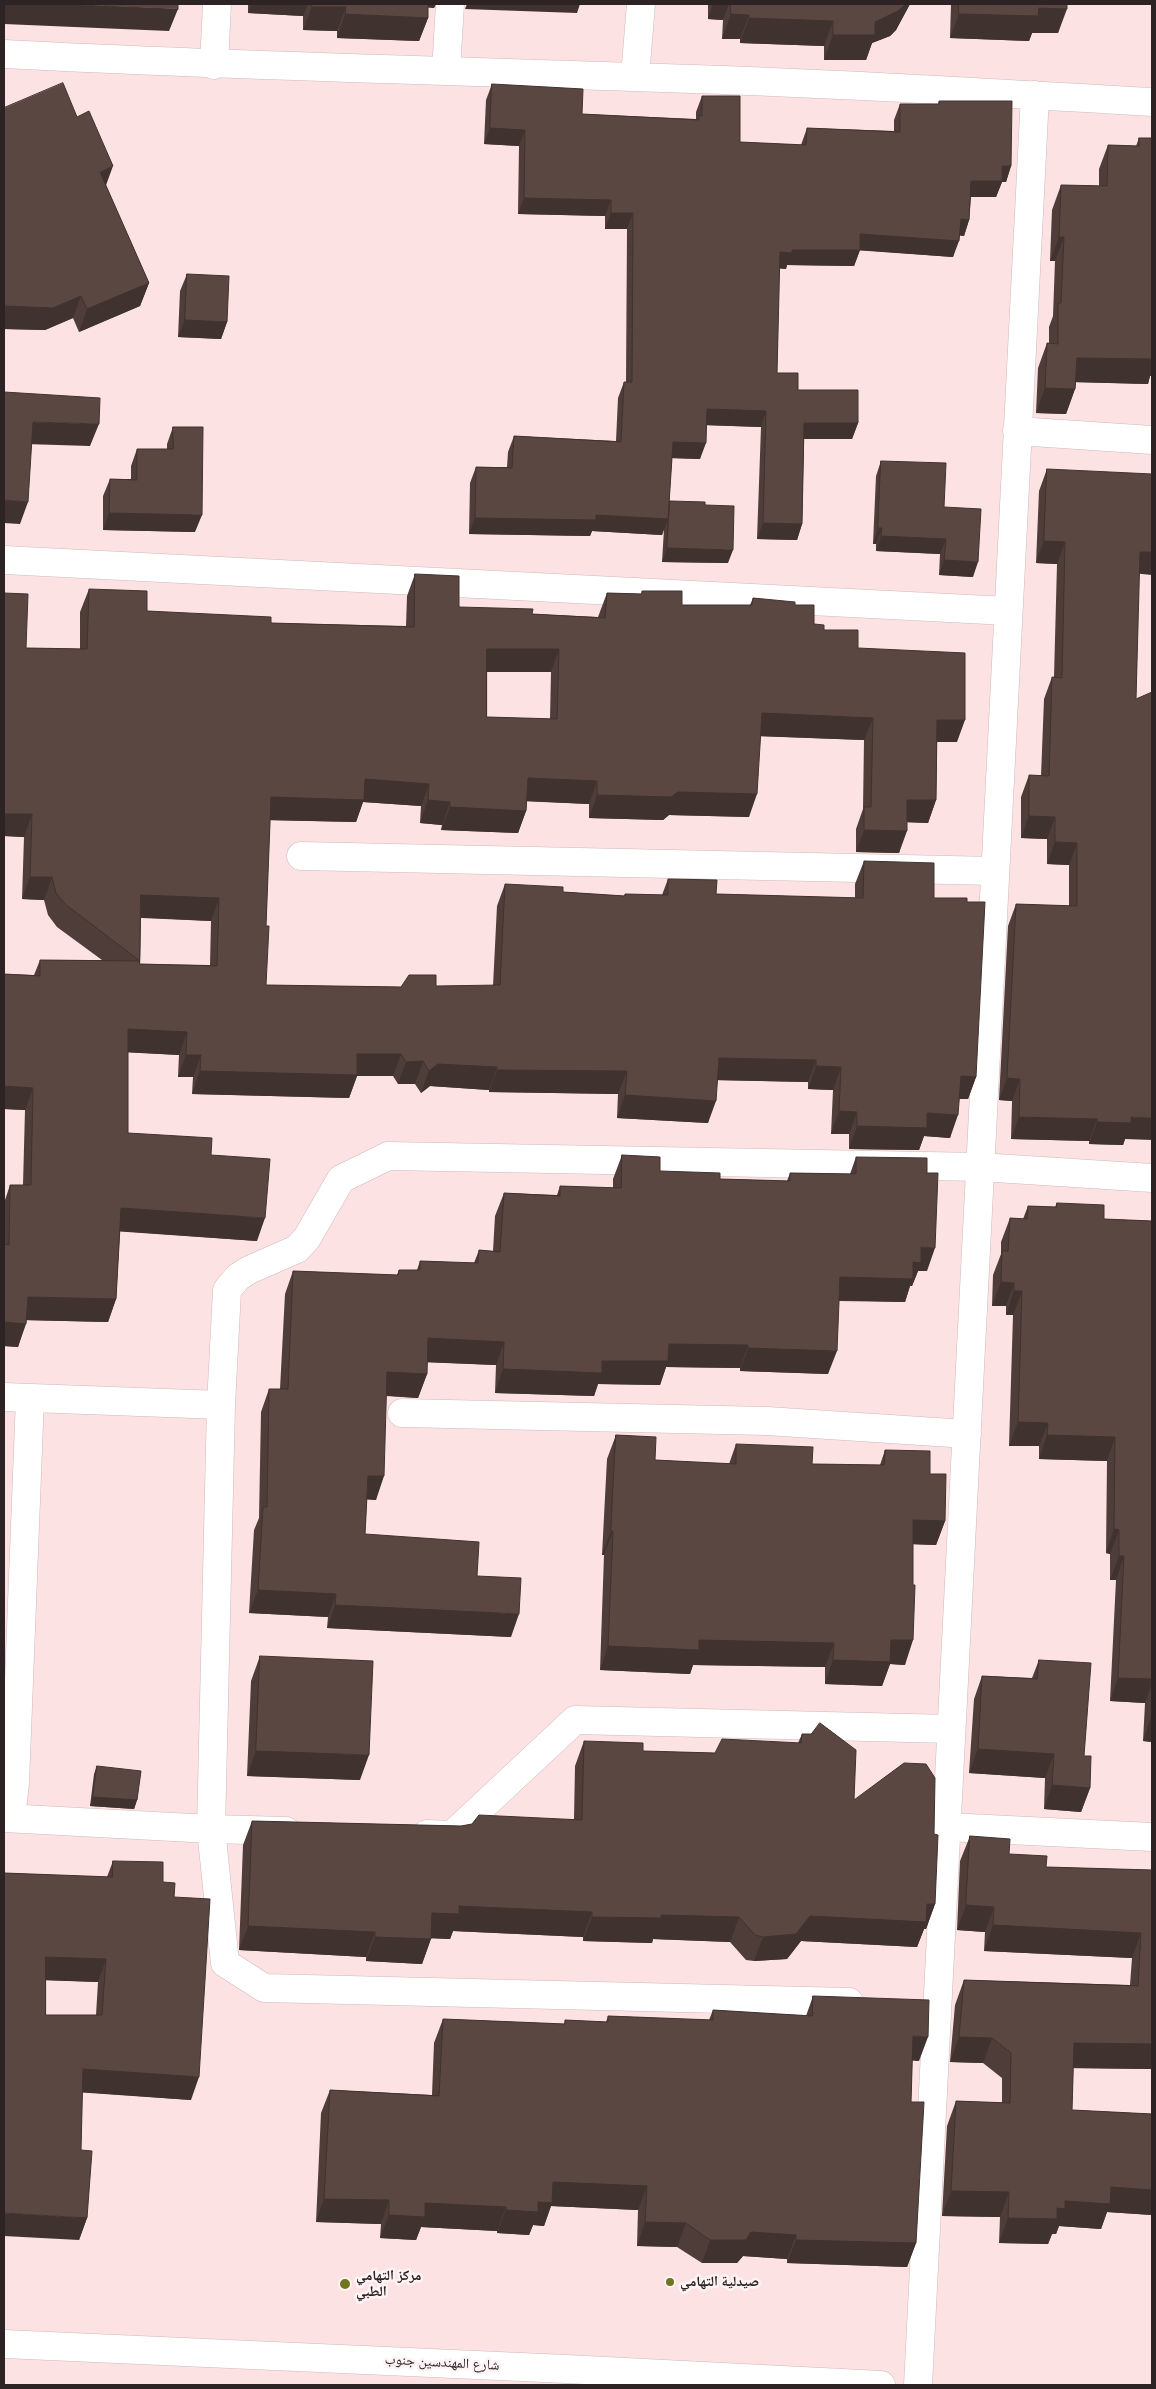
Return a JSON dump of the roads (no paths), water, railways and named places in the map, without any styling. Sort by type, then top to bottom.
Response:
[{"type":"main road","points":[[214,65],[217,4]]},
{"type":"main road","points":[[446,71],[450,4]]},
{"type":"main road","points":[[635,77],[641,4]]},
{"type":"main road","points":[[4,54],[214,65],[635,77],[1152,102]]},
{"type":"main road","points":[[918,2385],[1034,95]]},
{"type":"main road","points":[[1017,430],[1152,440]]},
{"type":"main road","points":[[4,560],[1008,610]]},
{"type":"main road","points":[[301,856],[995,871]]},
{"type":"main road","points":[[878,2003],[264,1988],[225,1963],[211,1828],[220,1405],[227,1290],[238,1277],[249,1270],[297,1249],[307,1238],[342,1179],[388,1156],[980,1167],[1152,1178]]},
{"type":"main road","points":[[220,1405],[17,1398],[15,1783],[7,1818],[307,1831]]},
{"type":"main road","points":[[402,1413],[767,1421],[966,1434]]},
{"type":"main road","points":[[403,1834],[452,1835],[575,1720],[952,1729]]},
{"type":"main road","points":[[947,1827],[1152,1837]]},
{"type":"main road","points":[[908,2004],[938,2004]]},
{"type":"main road","name":"شارع المهندسين جنوب","points":[[4,2344],[557,2368],[881,2385]]},
{"type":"place","name":"صيدلية التهامي","points":[[670,2282]]},
{"type":"place","name":"مركز التهامي الطبي","points":[[345,2284]]}]
